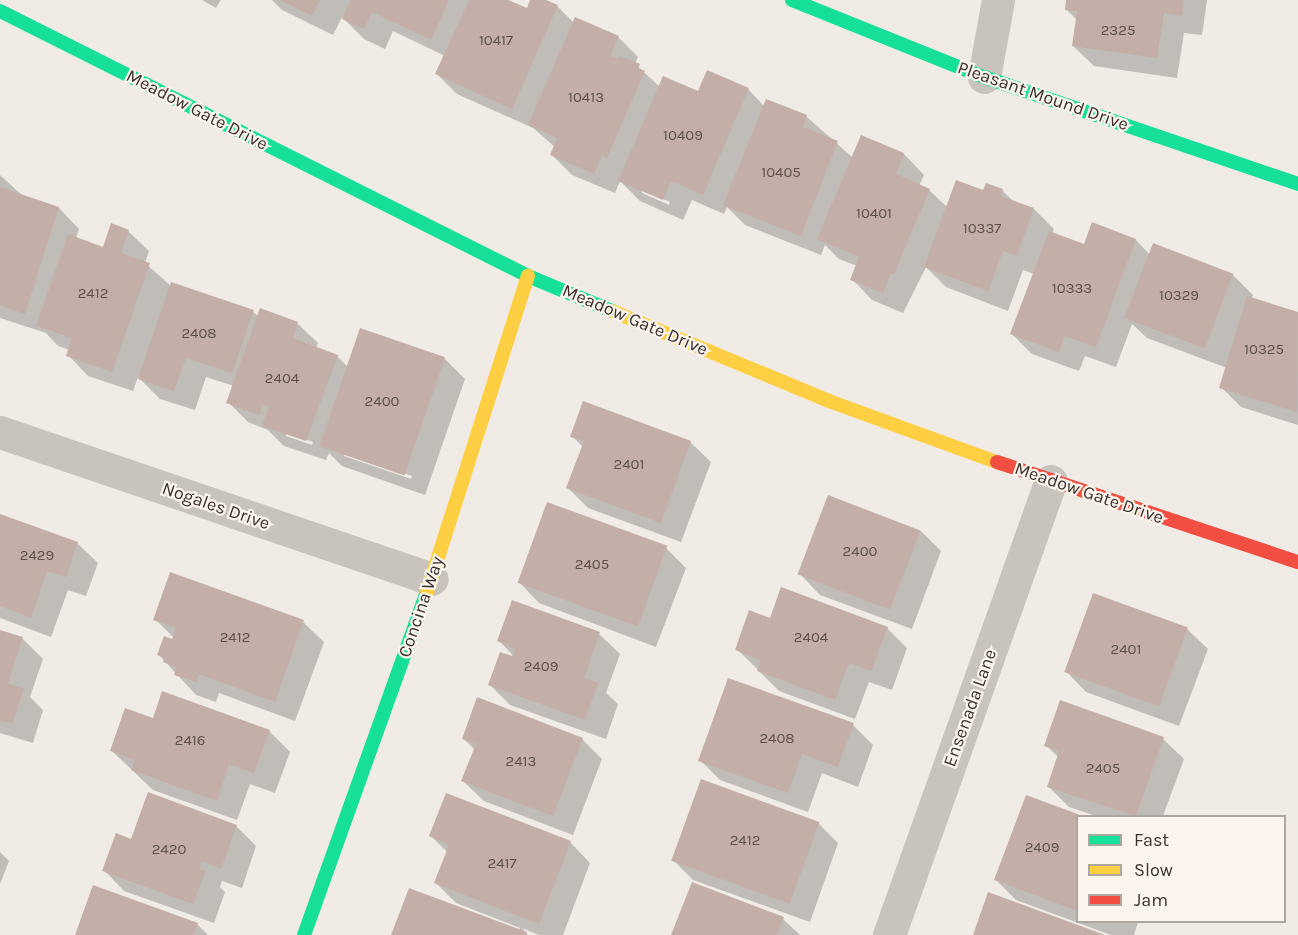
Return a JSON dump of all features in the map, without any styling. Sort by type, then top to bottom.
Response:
[{"type":"street","name":"Pleasant Mound Drive","points":[[792,0],[984,77],[1298,184]]},
{"type":"street","points":[[984,77],[998,0]]},
{"type":"street","name":"Meadow Gate Drive","points":[[0,11],[528,276],[829,401],[1051,481],[1298,562]]},
{"type":"street","name":"Concina Way","points":[[304,935],[432,579],[528,276]]},
{"type":"street","name":"Nogales Drive","points":[[0,432],[432,579]]},
{"type":"street","name":"Ensenada Lane","points":[[889,935],[1051,481]]},
{"type":"building","points":[[280,0],[320,0],[312,16]]},
{"type":"building","points":[[351,0],[449,0],[431,40],[372,12],[364,29],[342,19]]},
{"type":"building","points":[[469,0],[508,0],[527,8],[530,0],[546,0],[558,5],[512,109],[435,74]]},
{"type":"building","points":[[1066,0],[1184,0],[1182,16],[1164,13],[1157,58],[1072,46],[1077,11],[1065,10]]},
{"type":"building","points":[[575,17],[619,36],[610,56],[619,59],[620,56],[640,64],[638,68],[645,71],[607,158],[602,155],[594,174],[550,155],[557,138],[528,125]]},
{"type":"building","points":[[707,70],[749,88],[703,195],[671,181],[663,200],[618,181],[663,76],[698,91]]},
{"type":"building","points":[[766,99],[807,115],[803,127],[838,141],[801,236],[723,205]]},
{"type":"building","points":[[861,135],[904,153],[896,174],[930,189],[894,274],[891,273],[883,293],[850,280],[859,257],[817,239]]},
{"type":"building","points":[[956,180],[983,190],[986,183],[1003,189],[1001,196],[1034,208],[1017,256],[1003,251],[988,291],[924,267]]},
{"type":"building","points":[[0,187],[59,207],[25,314],[0,305]]},
{"type":"building","points":[[1092,222],[1136,239],[1096,347],[1065,336],[1059,352],[1010,334],[1049,231],[1084,244]]},
{"type":"building","points":[[111,223],[129,230],[121,253],[150,263],[112,372],[66,356],[72,338],[36,326],[68,234],[103,247]]},
{"type":"building","points":[[1153,243],[1233,274],[1205,349],[1124,318]]},
{"type":"building","points":[[171,282],[254,310],[232,373],[186,358],[174,391],[138,379]]},
{"type":"building","points":[[1247,296],[1298,312],[1297,412],[1219,388]]},
{"type":"building","points":[[260,308],[298,322],[293,338],[338,355],[306,441],[262,426],[269,406],[263,404],[259,415],[226,403]]},
{"type":"building","points":[[360,328],[445,357],[404,475],[319,446]]},
{"type":"building","points":[[583,401],[691,441],[661,523],[566,488],[584,441],[570,437]]},
{"type":"building","points":[[828,495],[920,530],[890,610],[798,574]]},
{"type":"building","points":[[547,502],[667,546],[638,627],[518,583]]},
{"type":"building","points":[[0,514],[78,542],[66,577],[47,571],[31,618],[0,606]]},
{"type":"building","points":[[170,572],[304,620],[275,702],[199,674],[196,682],[174,675],[177,667],[163,662],[165,658],[157,655],[164,636],[172,639],[176,628],[153,620]]},
{"type":"building","points":[[781,587],[888,627],[871,671],[849,663],[835,700],[757,671],[761,660],[735,650],[749,610],[770,618]]},
{"type":"building","points":[[1093,593],[1188,628],[1159,706],[1064,672]]},
{"type":"building","points":[[512,600],[600,632],[584,678],[598,683],[585,720],[488,685],[500,652],[512,656],[515,649],[497,641]]},
{"type":"building","points":[[0,630],[23,637],[8,683],[24,689],[12,724],[0,720]]},
{"type":"building","points":[[728,678],[854,723],[838,767],[802,754],[788,793],[698,761]]},
{"type":"building","points":[[162,691],[270,730],[254,773],[229,764],[217,801],[131,770],[135,760],[110,751],[125,708],[153,718]]},
{"type":"building","points":[[477,697],[583,738],[553,816],[461,781],[476,744],[462,739]]},
{"type":"building","points":[[1060,700],[1164,737],[1136,815],[1047,787],[1059,751],[1044,746]]},
{"type":"building","points":[[701,779],[819,822],[790,904],[671,861]]},
{"type":"building","points":[[148,792],[237,825],[221,869],[202,861],[199,869],[206,871],[193,904],[102,871],[116,833],[131,839]]},
{"type":"building","points":[[446,793],[571,841],[539,924],[434,883],[449,845],[429,836]]},
{"type":"building","points":[[1026,795],[1080,815],[1076,815],[1076,910],[994,880]]},
{"type":"building","points":[[692,882],[784,917],[777,935],[671,935]]},
{"type":"building","points":[[93,885],[198,923],[193,935],[75,935]]},
{"type":"building","points":[[409,888],[527,932],[526,935],[391,935]]},
{"type":"building","points":[[988,892],[1105,935],[973,935]]},
{"type":"traffic: fast","points":[[792,0],[984,77],[1298,184]]},
{"type":"traffic: fast","points":[[0,11],[528,276],[612,311]]},
{"type":"traffic: fast","points":[[304,935],[427,592]]},
{"type":"traffic: slow","points":[[427,592],[528,276]]},
{"type":"traffic: slow","points":[[612,311],[829,401],[997,462]]},
{"type":"traffic: jam","points":[[997,462],[1298,562]]}]
